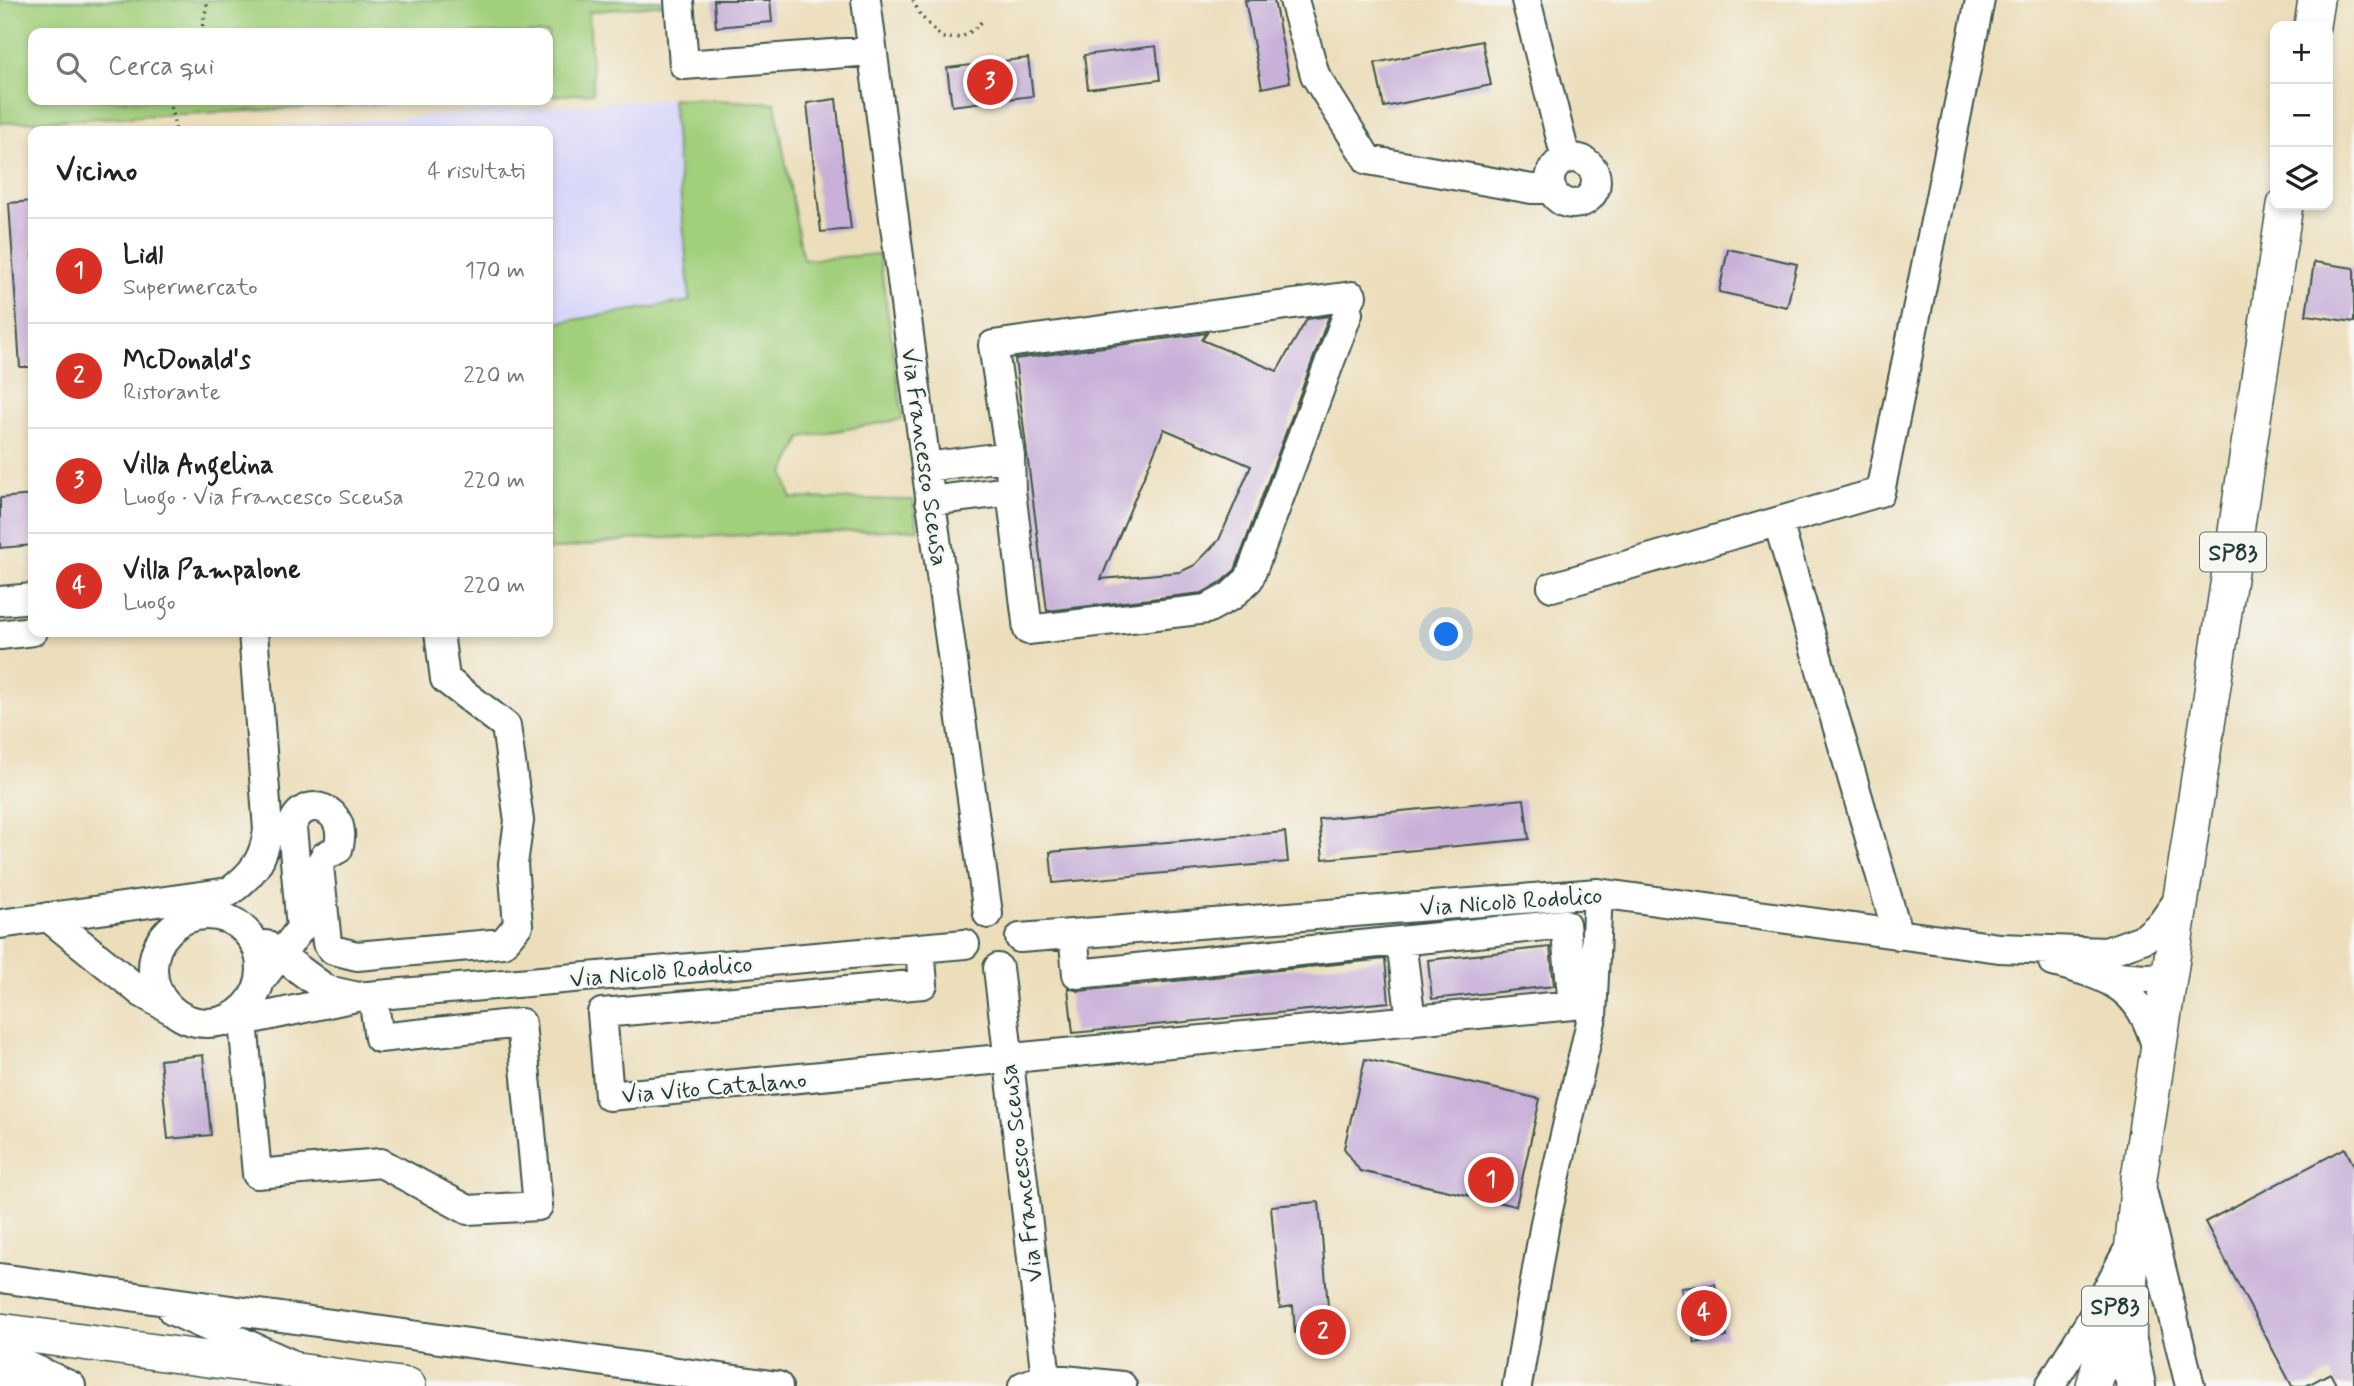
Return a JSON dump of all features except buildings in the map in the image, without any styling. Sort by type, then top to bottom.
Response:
[{"type":"highway","points":[[2127,1341],[2136,1386]]},
{"type":"main road","points":[[2313,21],[2316,0]]},
{"type":"main road","name":"SP83","points":[[2094,1386],[2129,1240],[2284,210]]},
{"type":"main road","name":"SP83","points":[[2128,1386],[2129,1240]]},
{"type":"main road","points":[[0,1331],[408,1386]]},
{"type":"street","points":[[679,0],[684,65],[873,51]]},
{"type":"street","name":"Via Francesco Sceusa","points":[[866,0],[930,501],[988,914]]},
{"type":"street","points":[[1294,0],[1315,75],[1368,160],[1532,189],[1551,189]]},
{"type":"street","points":[[1526,0],[1566,159]]},
{"type":"street","points":[[1552,586],[1880,492],[1980,0]]},
{"type":"street","points":[[1574,158],[1589,165],[1596,180],[1595,188],[1585,201],[1569,204],[1555,196],[1551,189],[1550,174],[1566,159],[1574,158]]},
{"type":"street","points":[[1350,304],[1249,579],[1231,596],[1207,609],[1027,630],[1010,456],[993,345],[1350,304]]},
{"type":"street","points":[[926,467],[1010,456]]},
{"type":"street","points":[[930,501],[1012,491]]},
{"type":"street","points":[[1778,522],[1898,935]]},
{"type":"street","points":[[0,601],[28,598]]},
{"type":"street","points":[[0,635],[28,632]]},
{"type":"street","points":[[170,1009],[159,995],[153,979],[155,954],[168,932],[200,915],[229,892],[257,868],[265,850],[268,830],[254,637]]},
{"type":"street","points":[[312,980],[305,964],[292,827],[295,818],[302,811],[314,807],[327,809],[339,820],[342,835],[338,849],[325,856],[319,866],[327,943],[333,950],[357,956],[503,943],[518,925],[513,864],[519,821],[506,726],[445,679],[440,637]]},
{"type":"street","points":[[0,923],[229,892]]},
{"type":"street","points":[[1517,1386],[1545,1223],[1592,1017],[1598,892]]},
{"type":"street","name":"Via Nicolò Rodolico","points":[[1020,939],[1598,892],[2104,963],[2168,976]]},
{"type":"street","name":"Via Nicolò Rodolico","points":[[2104,963],[2145,938],[2162,923],[2179,899]]},
{"type":"street","points":[[144,905],[222,916],[243,928],[327,990],[365,997]]},
{"type":"street","points":[[1363,911],[1367,944]]},
{"type":"street","points":[[988,914],[1006,917],[1018,930],[1020,939],[1012,961],[989,969],[973,961],[965,944],[968,928],[973,921],[988,914]]},
{"type":"street","points":[[48,917],[142,993],[195,1021],[233,1021],[365,997]]},
{"type":"street","points":[[1008,1060],[1573,1005],[1564,924],[1077,974],[1073,934]]},
{"type":"street","points":[[243,928],[260,952],[260,981]]},
{"type":"street","points":[[233,1021],[247,1006],[260,981],[301,928]]},
{"type":"street","points":[[1401,941],[1411,1021]]},
{"type":"street","name":"Via Nicolò Rodolico","points":[[365,997],[965,944]]},
{"type":"street","name":"Via Vito Catalano","points":[[920,948],[923,984],[601,1013],[609,1096],[1008,1060]]},
{"type":"street","points":[[2104,963],[2142,1010],[2151,1026],[2157,1050]]},
{"type":"street","name":"Via Francesco Sceusa","points":[[998,968],[1035,1382]]},
{"type":"street","points":[[233,1021],[257,1174],[382,1163],[468,1210],[538,1206],[521,1023],[379,1038],[365,997]]},
{"type":"street","points":[[2139,1178],[2190,1386]]},
{"type":"street","points":[[2050,1386],[2091,1322],[2129,1240]]},
{"type":"street","points":[[0,1278],[778,1386]]},
{"type":"street","points":[[143,1298],[308,1372]]},
{"type":"street","points":[[0,1353],[71,1386]]},
{"type":"street","points":[[0,1378],[52,1386]]},
{"type":"street","points":[[1035,1382],[1122,1386]]},
{"type":"path","points":[[202,28],[208,0]]},
{"type":"path","points":[[913,0],[920,15],[942,38],[958,40],[972,33],[983,20]]},
{"type":"path","points":[[170,105],[175,126]]},
{"type":"shaded area","points":[[672,98],[690,302],[553,323],[553,126],[287,126]]},
{"type":"green space","points":[[0,0],[664,0],[665,4],[589,12],[593,93],[553,96],[553,28],[28,28],[28,105],[365,105],[0,123]]},
{"type":"green space","points":[[672,98],[775,103],[803,260],[879,254],[903,419],[802,437],[784,473],[791,498],[913,500],[918,529],[636,539],[553,549],[553,323],[690,301]]},
{"type":"place","name":"Villa Angelina","points":[[990,82]]},
{"type":"place","name":"Lidl","points":[[1491,1180]]},
{"type":"place","name":"Villa Pampalone","points":[[1704,1313]]},
{"type":"place","name":"McDonald's","points":[[1323,1332]]}]
